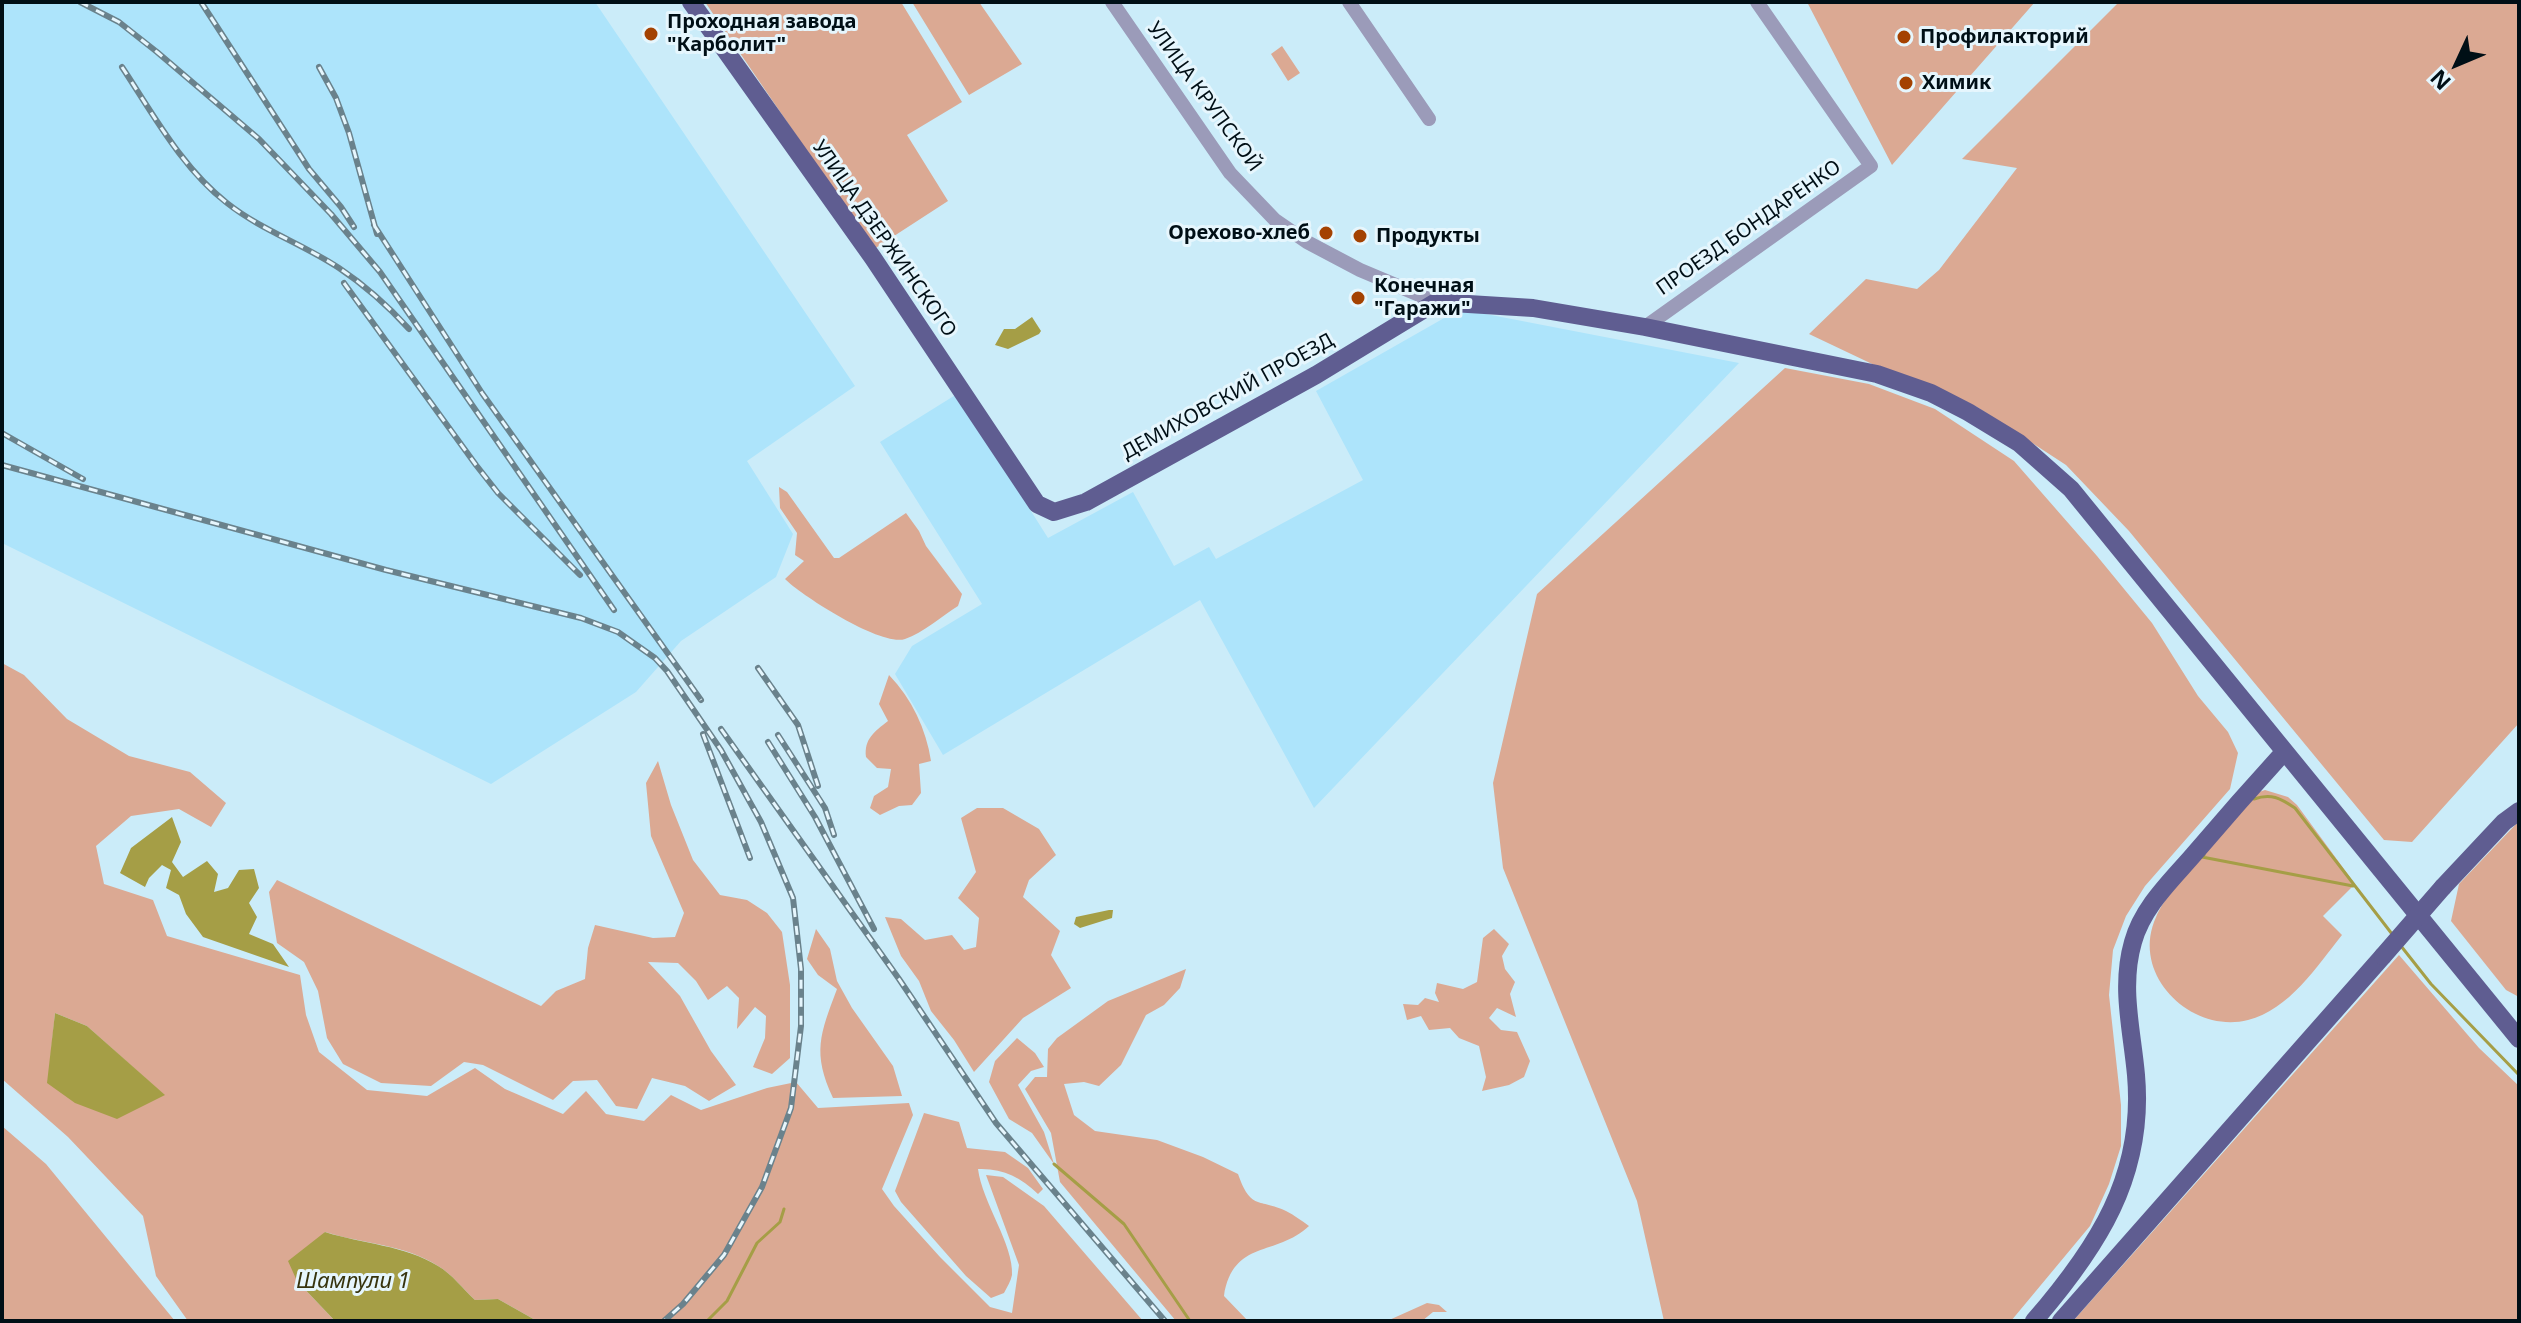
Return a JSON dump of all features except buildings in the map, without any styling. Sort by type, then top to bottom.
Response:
[{"type":"main road","name":"УЛИЦА ДЗЕРЖИНСКОГО","points":[[691,2],[873,258],[1037,504]]},
{"type":"main road","name":"ДЕМИХОВСКИЙ ПРОЕЗД","points":[[1037,504],[1054,512],[1086,502],[1316,375],[1436,302]]},
{"type":"main road","points":[[1436,302],[1533,308],[1645,327],[1877,374],[1931,393],[2019,443],[2071,489],[2519,1039]]},
{"type":"main road","points":[[2034,1321],[2102,1231],[2129,1169],[2135,1145],[2137,1103],[2126,990],[2129,958],[2136,932],[2159,893],[2284,752]]},
{"type":"main road","points":[[2061,1321],[2443,887],[2504,822],[2519,811]]},
{"type":"main road","points":[[2497,1013],[2519,1024]]},
{"type":"street","name":"УЛИЦА КРУПСКОЙ","points":[[1112,2],[1230,173],[1275,220],[1307,242],[1360,270],[1436,302]]},
{"type":"street","points":[[1349,2],[1429,119]]},
{"type":"street","name":"ПРОЕЗД БОНДАРЕНКО","points":[[1645,327],[1871,166],[1757,2]]},
{"type":"shaded area","points":[[2,2],[595,2],[855,386],[747,461],[793,534],[776,577],[681,641],[636,692],[491,784],[2,543]]},
{"type":"shaded area","points":[[705,2],[901,2],[962,102],[907,135],[948,201],[874,249]]},
{"type":"shaded area","points":[[912,2],[979,2],[1022,64],[969,95]]},
{"type":"shaded area","name":"Химик","points":[[1807,2],[2035,2],[1892,165]]},
{"type":"shaded area","points":[[2119,2],[2519,2],[2519,723],[2412,842],[2384,840],[2129,531],[2066,465],[1977,407],[1889,372],[1809,334],[1866,279],[1917,289],[1939,270],[2017,168],[1962,159]]},
{"type":"shaded area","points":[[1282,46],[1300,73],[1288,81],[1271,54]]},
{"type":"shaded area","points":[[1460,309],[1739,363],[1314,808],[1200,600],[943,755],[895,674],[912,646],[982,604],[880,442],[957,394],[1048,538],[1133,492],[1174,566],[1209,547],[1216,559],[1363,480],[1316,391]]},
{"type":"shaded area","points":[[1785,368],[1869,384],[1935,409],[2014,461],[2152,623],[2198,696],[2228,732],[2238,753],[2230,789],[2145,886],[2126,916],[2113,950],[2109,995],[2121,1105],[2121,1146],[2109,1184],[2090,1226],[2011,1321],[1664,1321],[1637,1201],[1503,868],[1493,783],[1537,594]]},
{"type":"shaded area","points":[[779,487],[787,492],[834,558],[839,558],[906,513],[962,594],[958,606],[919,633],[905,639],[894,639],[861,628],[808,597],[785,579],[804,561],[795,555],[797,533],[780,508]]},
{"type":"shaded area","points":[[2,663],[24,675],[67,719],[129,756],[190,772],[226,803],[211,827],[179,809],[131,816],[96,846],[104,884],[153,900],[167,936],[300,975],[306,1015],[319,1052],[367,1090],[427,1096],[475,1068],[505,1089],[563,1114],[586,1091],[606,1114],[644,1121],[671,1095],[701,1110],[767,1088],[796,1082],[818,1108],[909,1103],[913,1115],[882,1189],[940,1257],[990,1307],[1012,1313],[1019,1265],[986,1175],[1003,1177],[1044,1206],[1143,1321],[537,1321],[498,1299],[475,1300],[448,1273],[411,1253],[325,1232],[297,1281],[335,1321],[188,1321],[156,1276],[143,1216],[68,1137],[2,1079]],"holes":[[[55,1013],[87,1026],[164,1095],[48,1083]]]},
{"type":"shaded area","points":[[889,675],[917,715],[931,761],[919,764],[921,793],[912,805],[899,806],[880,815],[870,808],[874,796],[888,787],[891,769],[877,768],[866,757],[866,751],[871,736],[888,721],[879,704]]},
{"type":"shaded area","points":[[658,761],[671,805],[693,860],[720,895],[747,900],[767,913],[782,932],[790,985],[790,1058],[772,1074],[753,1067],[765,1038],[766,1016],[755,1007],[737,1029],[739,998],[727,986],[708,1000],[696,981],[678,963],[648,962],[680,996],[711,1051],[736,1085],[709,1101],[685,1086],[652,1078],[637,1109],[616,1106],[597,1080],[573,1081],[553,1100],[483,1065],[464,1062],[431,1086],[381,1083],[343,1064],[327,1038],[318,991],[304,962],[277,943],[269,892],[277,880],[541,1006],[556,991],[585,979],[588,948],[595,925],[653,938],[675,937],[684,913],[651,836],[646,783]]},
{"type":"shaded area","points":[[2265,790],[2288,797],[2297,805],[2355,884],[2323,916],[2342,935],[2289,997],[2263,1015],[2248,1020],[2227,1022],[2207,1018],[2189,1010],[2172,997],[2160,981],[2152,963],[2150,943],[2154,922],[2178,884],[2256,793]]},
{"type":"shaded area","points":[[977,808],[1003,808],[1039,829],[1056,855],[1029,880],[1023,897],[1060,931],[1051,955],[1071,988],[1023,1018],[974,1072],[931,1011],[919,981],[901,956],[885,917],[901,919],[925,940],[952,935],[964,950],[976,947],[979,918],[958,898],[976,872],[961,818]]},
{"type":"shaded area","points":[[2519,821],[2519,997],[2506,990],[2451,921],[2459,884]]},
{"type":"shaded area","points":[[816,929],[830,949],[837,981],[852,1008],[893,1066],[902,1096],[833,1098],[822,1068],[821,1044],[837,989],[818,975],[807,959]]},
{"type":"shaded area","points":[[1494,929],[1509,944],[1502,956],[1505,969],[1515,982],[1510,994],[1516,1017],[1497,1008],[1489,1018],[1501,1030],[1517,1032],[1530,1061],[1524,1077],[1509,1085],[1482,1091],[1486,1077],[1479,1046],[1459,1038],[1450,1028],[1429,1030],[1421,1016],[1407,1020],[1403,1004],[1418,1005],[1425,998],[1439,1002],[1435,993],[1437,983],[1463,989],[1477,982],[1483,938]]},
{"type":"shaded area","points":[[2399,955],[2479,1048],[2519,1086],[2519,1321],[2073,1321]]},
{"type":"shaded area","points":[[1186,969],[1180,988],[1164,1005],[1146,1015],[1121,1065],[1099,1086],[1084,1082],[1064,1084],[1074,1115],[1095,1131],[1157,1140],[1203,1157],[1238,1174],[1252,1199],[1286,1211],[1309,1226],[1296,1236],[1258,1251],[1236,1265],[1224,1296],[1248,1321],[1176,1321],[1060,1182],[1051,1133],[1025,1089],[1035,1077],[1047,1077],[1048,1049],[1057,1038],[1108,1001]]},
{"type":"shaded area","points":[[1017,1038],[1035,1053],[1044,1067],[1031,1071],[1018,1085],[1044,1132],[1054,1164],[1032,1133],[1009,1119],[989,1082],[995,1061]]},
{"type":"shaded area","points":[[924,1113],[959,1122],[967,1148],[1005,1152],[1028,1168],[1043,1189],[1038,1194],[1011,1175],[978,1169],[1011,1263],[1011,1277],[1004,1293],[991,1298],[966,1276],[901,1202],[895,1191]]},
{"type":"shaded area","points":[[2,1126],[46,1164],[175,1321],[2,1321]]},
{"type":"shaded area","points":[[1427,1303],[1439,1305],[1447,1312],[1433,1312],[1422,1321],[1387,1321]]},
{"type":"water","points":[[1032,317],[1041,331],[1039,334],[1008,349],[995,345],[1004,329],[1015,329]]},
{"type":"water","points":[[172,817],[181,842],[172,862],[183,877],[207,861],[218,874],[214,892],[228,888],[239,870],[254,869],[259,888],[249,903],[257,917],[249,934],[273,944],[289,967],[203,937],[186,914],[179,895],[166,888],[171,870],[162,865],[145,887],[120,873],[131,848]]},
{"type":"water","points":[[1113,910],[1112,918],[1080,928],[1074,924],[1076,917]]},
{"type":"water","points":[[55,1013],[87,1026],[165,1095],[117,1119],[75,1103],[47,1083]]},
{"type":"water","name":"Шампули 1","points":[[325,1232],[425,1259],[448,1273],[475,1300],[498,1299],[537,1321],[335,1321],[297,1281],[288,1261]]},
{"type":"waterway","points":[[2254,799],[2265,796],[2275,798],[2295,808],[2392,934]]},
{"type":"waterway","points":[[2204,855],[2202,857],[2353,886]]},
{"type":"waterway","points":[[2401,946],[2431,984],[2519,1075]]},
{"type":"waterway","points":[[1054,1164],[1124,1224],[1190,1321]]},
{"type":"waterway","points":[[707,1321],[727,1301],[757,1243],[780,1222],[784,1209]]},
{"type":"railway","points":[[80,2],[119,22],[157,52],[259,139],[331,214],[380,272],[614,610]]},
{"type":"railway","points":[[201,2],[309,169],[354,227]]},
{"type":"railway","points":[[122,67],[169,140],[211,189],[254,221],[348,274],[376,296],[409,329]]},
{"type":"railway","points":[[319,67],[336,98],[349,133],[377,234]]},
{"type":"railway","points":[[374,225],[482,393],[701,700]]},
{"type":"railway","points":[[344,283],[498,493],[580,575]]},
{"type":"railway","points":[[2,433],[83,479]]},
{"type":"railway","points":[[2,465],[386,570],[581,618],[618,632],[655,658],[667,671],[721,750],[761,822],[793,898],[801,969],[801,1026],[791,1108],[762,1187],[724,1255],[683,1304],[664,1321]]},
{"type":"railway","points":[[758,668],[798,725],[818,786]]},
{"type":"railway","points":[[721,729],[899,979],[996,1123],[1165,1321]]},
{"type":"railway","points":[[703,734],[750,858]]},
{"type":"railway","points":[[778,735],[825,808],[834,835]]},
{"type":"railway","points":[[768,742],[815,817],[874,929]]},
{"type":"place","name":"Проходная завода \"Карболит\"","points":[[651,34]]},
{"type":"place","name":"Профилакторий","points":[[1904,37]]},
{"type":"place","name":"Химик","points":[[1906,83]]},
{"type":"place","name":"Орехово-хлеб","points":[[1326,233]]},
{"type":"place","name":"Продукты","points":[[1360,236]]},
{"type":"place","name":"Конечная \"Гаражи\"","points":[[1358,298]]}]
